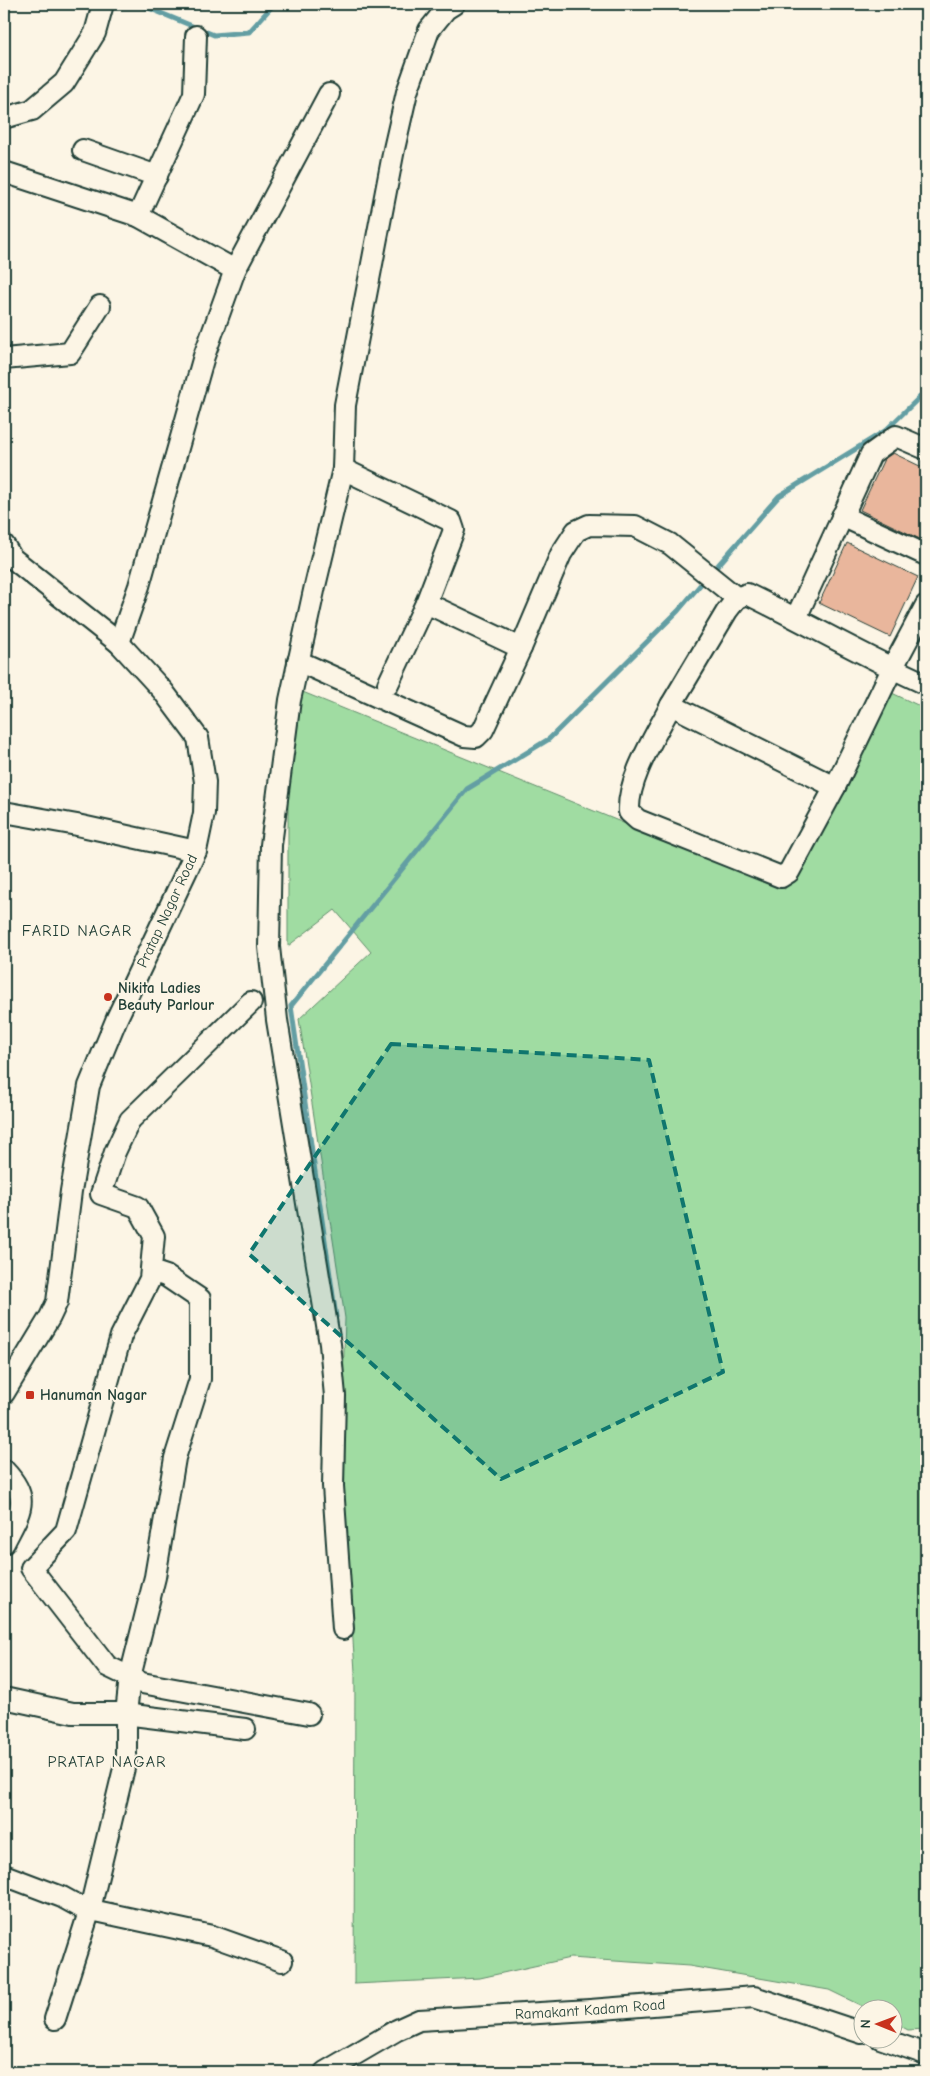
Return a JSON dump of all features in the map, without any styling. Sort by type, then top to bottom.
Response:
[{"type":"street","points":[[4,118],[32,110],[64,83],[95,33],[103,4]]},
{"type":"street","points":[[343,1628],[333,1486],[335,1396],[330,1344],[277,1020],[269,948],[271,845],[290,700],[343,469],[345,405],[394,149],[407,92],[429,30],[446,9],[454,4]]},
{"type":"street","points":[[138,216],[194,94],[196,36]]},
{"type":"street","points":[[119,643],[139,586],[204,356],[235,270],[329,94]]},
{"type":"street","points":[[83,150],[157,176]]},
{"type":"street","points":[[4,172],[138,216],[235,270]]},
{"type":"street","points":[[4,359],[70,353],[100,306]]},
{"type":"street","points":[[796,618],[871,454],[896,436],[926,449]]},
{"type":"street","points":[[343,469],[451,521],[454,530],[426,604],[388,684]]},
{"type":"street","points":[[842,516],[926,556]]},
{"type":"street","points":[[298,662],[464,736],[476,737],[483,730],[521,648],[561,554],[576,531],[589,525],[635,526],[670,544],[732,593],[747,594],[892,669],[926,684]]},
{"type":"street","name":"Pratap Nagar Road","points":[[4,545],[12,558],[119,643],[163,691],[198,738],[205,782],[204,813],[196,851],[117,1018],[89,1086],[71,1192],[57,1302],[4,1394]]},
{"type":"street","points":[[732,593],[671,705],[638,772],[628,800],[629,812],[638,820],[781,877],[789,872],[835,787],[892,669],[926,605]]},
{"type":"street","points":[[426,604],[521,648]]},
{"type":"street","points":[[671,705],[835,787]]},
{"type":"street","points":[[4,812],[77,825],[196,851]]},
{"type":"street","points":[[251,1002],[130,1120],[116,1152],[101,1194],[138,1207],[154,1236],[150,1279],[121,1336],[66,1531],[31,1568],[107,1666],[142,1683],[309,1714]]},
{"type":"street","points":[[55,2019],[90,1910],[126,1760],[126,1714],[130,1677],[154,1577],[175,1458],[200,1378],[200,1299],[166,1276],[151,1271]]},
{"type":"street","points":[[4,1470],[17,1483],[22,1499],[18,1515],[4,1543]]},
{"type":"street","points":[[4,1698],[72,1713],[126,1714],[245,1729]]},
{"type":"street","points":[[4,1875],[90,1910],[212,1936],[282,1961]]},
{"type":"street","name":"Ramakant Kadam Road","points":[[325,2072],[397,2030],[419,2020],[590,2010],[754,1997],[852,2030]]},
{"type":"street","points":[[902,2046],[926,2054]]},
{"type":"highlighted area","points":[[391,1044],[649,1060],[723,1372],[501,1479],[249,1254]]},
{"type":"green space","points":[[288,686],[785,889],[892,693],[926,709],[926,2029],[908,2030],[902,2027],[902,1998],[852,1998],[852,2001],[829,1990],[689,1966],[570,1958],[480,1978],[354,1984],[355,1672],[341,1451],[345,1318],[299,1019],[371,952],[335,910],[288,946]]},
{"type":"building","points":[[893,453],[926,469],[926,542],[860,510],[884,459]]},
{"type":"building","points":[[847,543],[918,577],[890,637],[819,603]]},
{"type":"waterway","points":[[139,4],[214,35],[249,32],[274,4]]},
{"type":"waterway","points":[[712,572],[779,496],[885,431],[926,391]]},
{"type":"waterway","points":[[336,1317],[291,1006],[467,789],[549,739],[678,611],[706,578]]},
{"type":"place","name":"Nikita Ladies Beauty Parlour","points":[[108,997]]},
{"type":"place","name":"Hanuman Nagar","points":[[30,1395]]},
{"type":"district","name":"FARID NAGAR","points":[[77,930]]},
{"type":"district","name":"PRATAP NAGAR","points":[[107,1761]]}]
